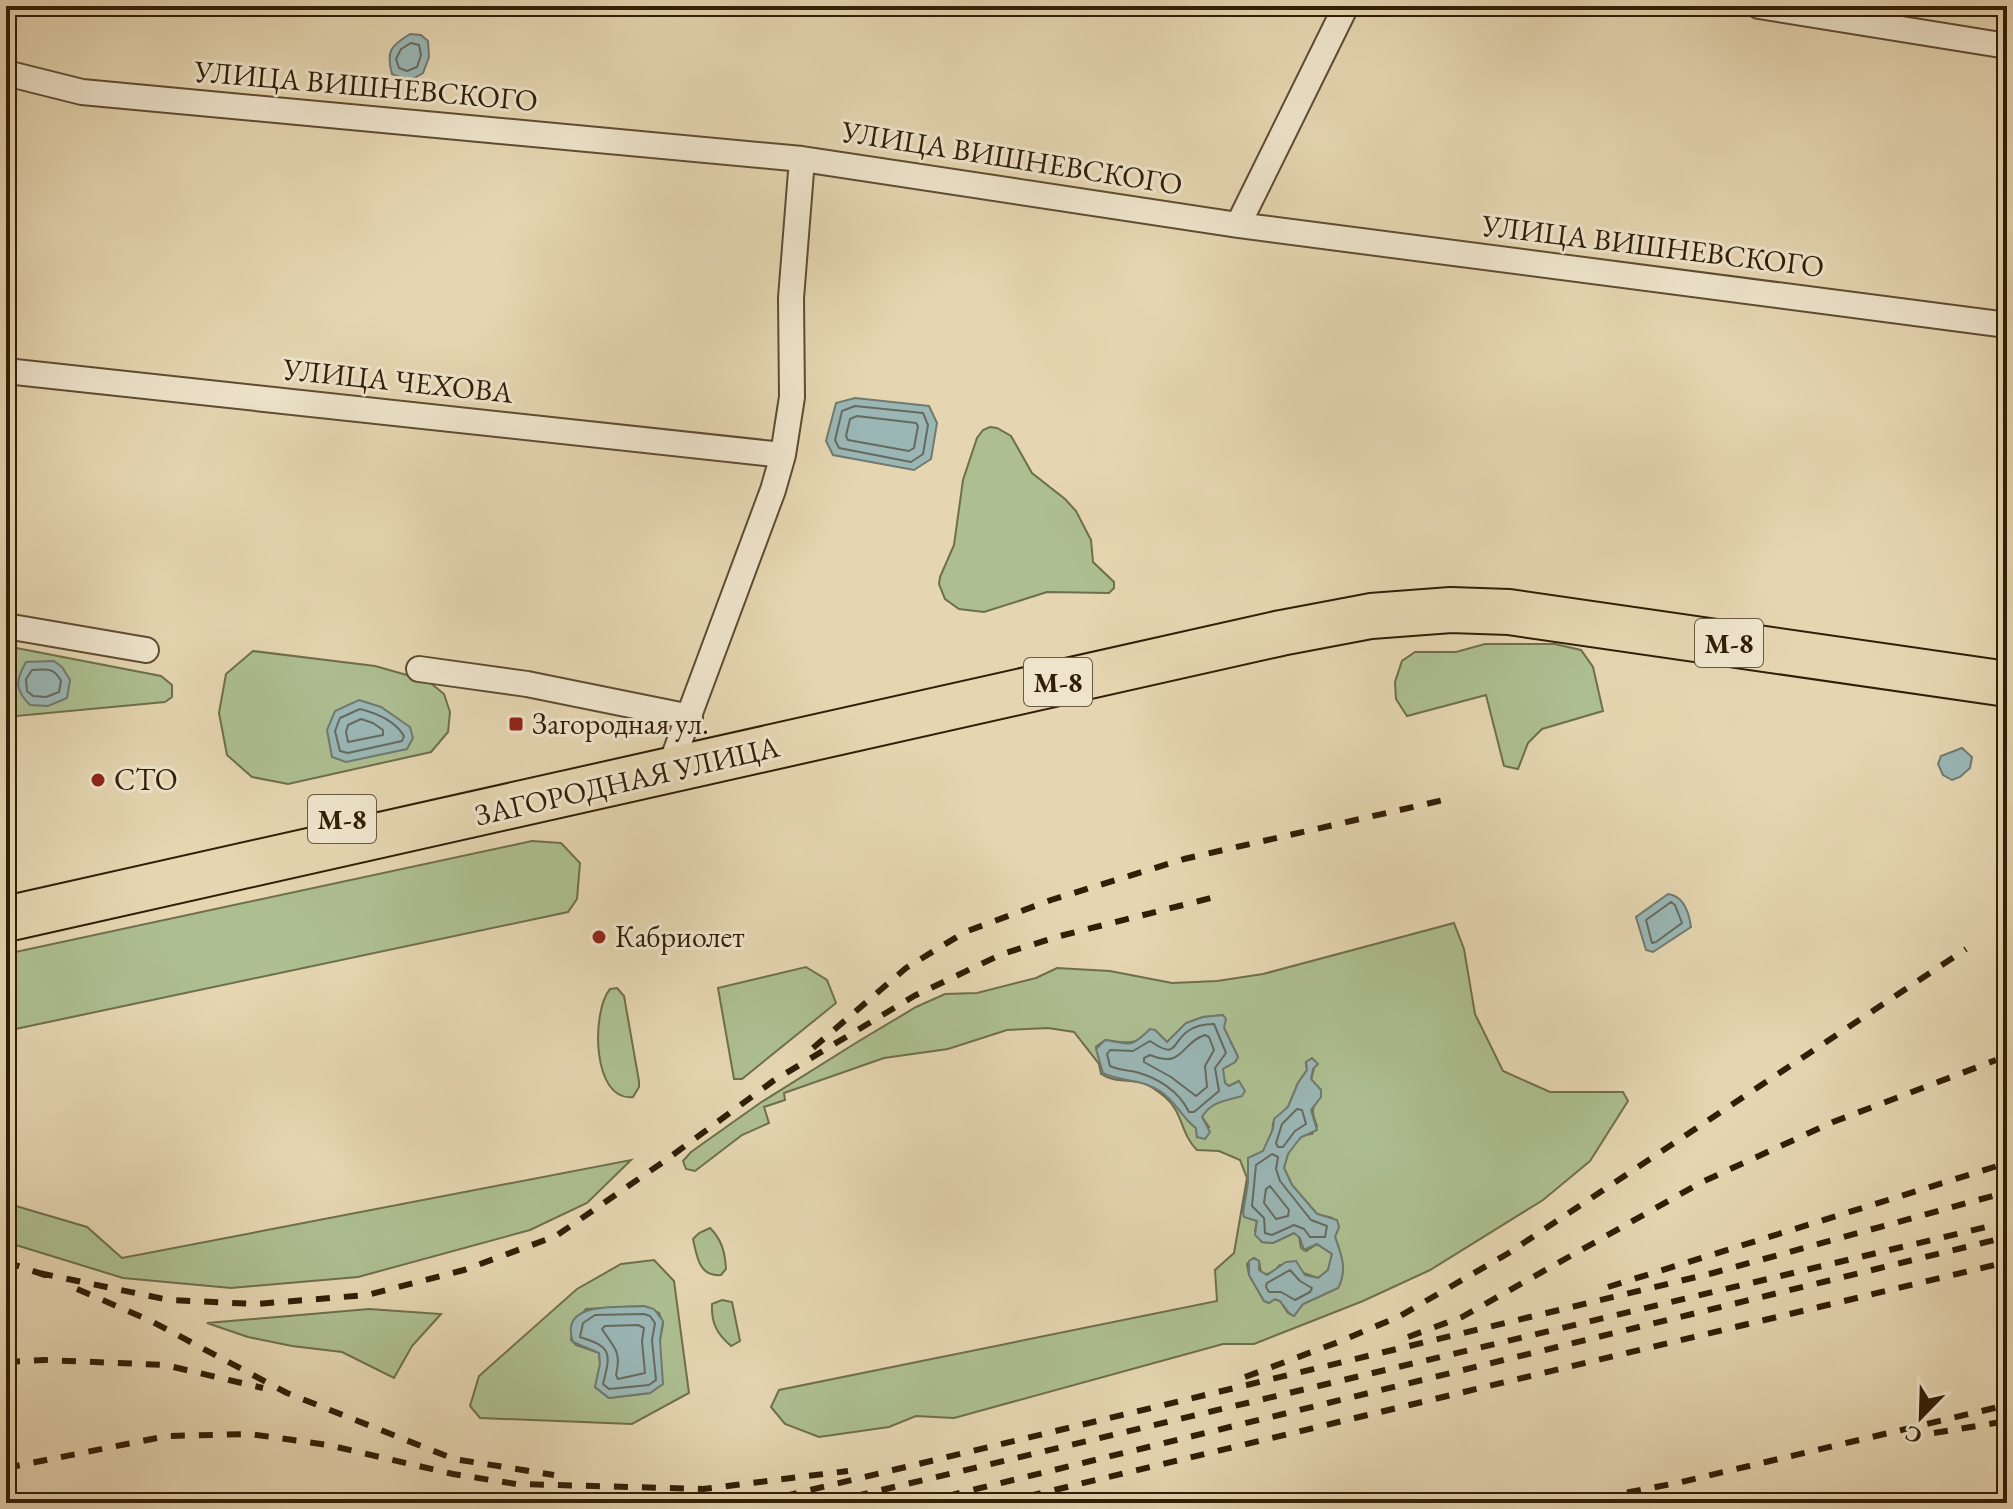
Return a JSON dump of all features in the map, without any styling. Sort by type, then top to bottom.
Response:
[{"type":"highway","name":"ЗАГОРОДНАЯ УЛИЦА","points":[[6,894],[679,745],[1252,613],[1363,592],[1450,585],[1557,595],[2007,659]]},
{"type":"highway","name":"ЗАГОРОДНАЯ УЛИЦА","points":[[6,919],[679,745],[1371,616],[1451,610],[1553,617],[2007,684]]},
{"type":"street","points":[[1238,225],[1346,6]]},
{"type":"street","points":[[1759,6],[2007,46]]},
{"type":"street","name":"УЛИЦА ВИШНЕВСКОГО","points":[[6,73],[82,92],[802,159],[1238,225],[2007,325]]},
{"type":"street","points":[[419,669],[527,684],[679,745],[773,490],[783,455],[792,397],[791,298],[802,159]]},
{"type":"street","name":"УЛИЦА ЧЕХОВА","points":[[6,371],[783,455]]},
{"type":"street","points":[[6,626],[146,650]]},
{"type":"green space","points":[[990,427],[1011,436],[1032,473],[1076,511],[1091,540],[1093,562],[1114,582],[1114,588],[1109,593],[1047,592],[984,612],[959,609],[945,599],[939,584],[940,577],[954,545],[963,480],[977,438]]},
{"type":"green space","points":[[1485,644],[1555,644],[1581,650],[1593,667],[1603,711],[1542,729],[1528,743],[1518,769],[1504,766],[1486,695],[1407,716],[1396,699],[1395,682],[1402,661],[1415,652],[1456,652]]},
{"type":"green space","points":[[6,646],[161,676],[172,685],[172,697],[165,702],[6,717]]},
{"type":"green space","points":[[253,651],[375,666],[428,681],[444,694],[450,712],[448,732],[431,752],[288,784],[252,777],[227,755],[219,713],[226,674]]},
{"type":"green space","points":[[532,841],[561,843],[580,863],[577,899],[568,912],[6,1031],[6,954]]},
{"type":"green space","points":[[1454,923],[1464,949],[1475,1014],[1503,1071],[1550,1092],[1623,1092],[1628,1101],[1590,1161],[1543,1200],[1430,1270],[1363,1301],[1254,1344],[1223,1344],[954,1418],[916,1416],[889,1427],[819,1437],[785,1424],[771,1407],[779,1390],[1217,1301],[1215,1270],[1234,1253],[1247,1178],[1240,1160],[1219,1151],[1197,1150],[1171,1103],[1147,1084],[1176,1104],[1196,1128],[1197,1137],[1209,1127],[1202,1117],[1208,1109],[1221,1101],[1235,1098],[1241,1088],[1239,1081],[1229,1086],[1225,1083],[1222,1069],[1238,1057],[1224,1028],[1223,1015],[1186,1023],[1167,1042],[1155,1030],[1136,1041],[1105,1040],[1096,1047],[1102,1069],[1143,1083],[1116,1080],[1101,1074],[1099,1064],[1074,1032],[1048,1028],[1007,1030],[948,1049],[884,1058],[784,1093],[785,1100],[764,1107],[769,1123],[742,1135],[695,1171],[686,1169],[683,1161],[691,1152],[760,1103],[859,1041],[916,1007],[945,994],[977,993],[1036,978],[1057,968],[1110,971],[1172,983],[1217,981],[1263,974]],"holes":[[[1306,1064],[1314,1068],[1311,1080],[1321,1090],[1313,1110],[1317,1126],[1312,1134],[1301,1137],[1293,1146],[1284,1168],[1292,1185],[1317,1214],[1337,1223],[1339,1227],[1335,1237],[1343,1268],[1338,1288],[1303,1304],[1294,1316],[1280,1301],[1264,1301],[1249,1275],[1247,1264],[1254,1258],[1259,1261],[1261,1273],[1272,1273],[1280,1265],[1318,1278],[1328,1270],[1332,1254],[1317,1244],[1306,1251],[1301,1248],[1299,1236],[1294,1233],[1273,1243],[1262,1242],[1255,1231],[1257,1221],[1246,1217],[1243,1211],[1252,1156],[1262,1153],[1273,1123],[1288,1107],[1307,1070]]]},
{"type":"green space","points":[[806,967],[827,980],[836,1003],[742,1079],[734,1079],[718,988]]},
{"type":"green space","points":[[617,988],[624,996],[639,1081],[633,1097],[619,1095],[609,1085],[599,1054],[598,1035],[604,1000],[610,989]]},
{"type":"green space","points":[[631,1160],[587,1203],[530,1230],[358,1277],[231,1288],[123,1278],[6,1242],[6,1203],[87,1227],[122,1258]]},
{"type":"green space","points":[[710,1228],[724,1252],[726,1269],[721,1275],[708,1273],[700,1264],[696,1252],[693,1239]]},
{"type":"green space","points":[[654,1260],[674,1281],[689,1393],[632,1424],[480,1418],[470,1406],[479,1376],[577,1289],[621,1264]],"holes":[[[644,1306],[659,1313],[663,1324],[650,1393],[609,1398],[595,1387],[599,1353],[576,1345],[571,1340],[573,1325],[586,1309]]]},
{"type":"green space","points":[[722,1300],[732,1302],[740,1341],[731,1346],[719,1332],[713,1317],[712,1304]]},
{"type":"green space","points":[[369,1309],[441,1314],[412,1346],[394,1378],[342,1352],[248,1337],[207,1323]]},
{"type":"water","points":[[410,34],[421,35],[428,41],[429,57],[423,73],[409,81],[392,74],[389,60],[394,46]]},
{"type":"water","points":[[855,398],[929,406],[937,423],[931,459],[914,470],[833,455],[826,441],[836,403]]},
{"type":"water","points":[[54,661],[70,680],[67,698],[48,706],[30,705],[18,685],[26,662]]},
{"type":"water","points":[[359,700],[381,707],[410,727],[413,738],[407,749],[346,762],[332,757],[327,730],[335,711]]},
{"type":"water","points":[[1962,748],[1972,757],[1970,768],[1952,780],[1943,775],[1938,764],[1941,756]]},
{"type":"water","points":[[1668,894],[1678,898],[1684,906],[1691,927],[1653,952],[1646,950],[1636,917]]},
{"type":"water","points":[[1223,1015],[1226,1019],[1224,1028],[1238,1057],[1223,1069],[1225,1083],[1229,1086],[1239,1081],[1245,1091],[1242,1096],[1219,1102],[1206,1112],[1202,1117],[1210,1132],[1205,1139],[1197,1137],[1196,1128],[1160,1091],[1103,1073],[1096,1049],[1105,1040],[1129,1044],[1150,1029],[1167,1042],[1186,1023]]},
{"type":"water","points":[[1312,1058],[1318,1064],[1313,1069],[1311,1079],[1321,1090],[1321,1097],[1311,1110],[1317,1130],[1301,1137],[1288,1154],[1284,1168],[1292,1185],[1317,1214],[1337,1220],[1339,1227],[1335,1237],[1343,1275],[1338,1288],[1303,1304],[1294,1316],[1280,1301],[1264,1301],[1249,1275],[1249,1261],[1254,1258],[1259,1261],[1259,1270],[1267,1275],[1286,1262],[1296,1261],[1305,1275],[1318,1278],[1328,1270],[1332,1254],[1317,1244],[1304,1250],[1300,1238],[1294,1233],[1273,1243],[1262,1242],[1255,1235],[1257,1221],[1244,1217],[1243,1213],[1248,1158],[1263,1151],[1274,1119],[1288,1107],[1307,1070],[1306,1062]]},
{"type":"water","points":[[644,1306],[654,1309],[663,1321],[660,1340],[663,1384],[650,1393],[609,1398],[595,1387],[599,1353],[573,1342],[571,1328],[574,1319],[594,1309]]},
{"type":"railway","points":[[813,1048],[906,968],[965,932],[1051,900],[1184,859],[1448,799]]},
{"type":"railway","points":[[39,1273],[169,1300],[256,1304],[367,1295],[464,1270],[556,1236],[773,1081],[914,996],[1002,954],[1060,936],[1219,896]]},
{"type":"railway","points":[[1245,1377],[1400,1316],[1507,1254],[1966,949]]},
{"type":"railway","points":[[1408,1337],[1462,1317],[1702,1182],[1833,1122],[1996,1060]]},
{"type":"railway","points":[[1608,1287],[2007,1163]]},
{"type":"railway","points":[[756,1503],[1713,1273],[2007,1192]]},
{"type":"railway","points":[[827,1503],[2007,1222]]},
{"type":"railway","points":[[919,1503],[2007,1237]]},
{"type":"railway","points":[[6,1262],[48,1276]]},
{"type":"railway","points":[[1000,1503],[2007,1262]]},
{"type":"railway","points":[[77,1289],[151,1321],[287,1393],[454,1459],[554,1475]]},
{"type":"railway","points":[[6,1362],[45,1360],[165,1365],[263,1388]]},
{"type":"railway","points":[[1572,1503],[1677,1483],[2007,1405]]},
{"type":"railway","points":[[1934,1433],[2007,1421]]},
{"type":"railway","points":[[6,1468],[167,1436],[250,1434],[328,1445],[453,1474],[516,1484],[703,1489],[848,1471]]},
{"type":"place","name":"Загородная ул.","points":[[516,724]]},
{"type":"place","name":"СТО","points":[[98,780]]},
{"type":"place","name":"Кабриолет","points":[[599,937]]}]
